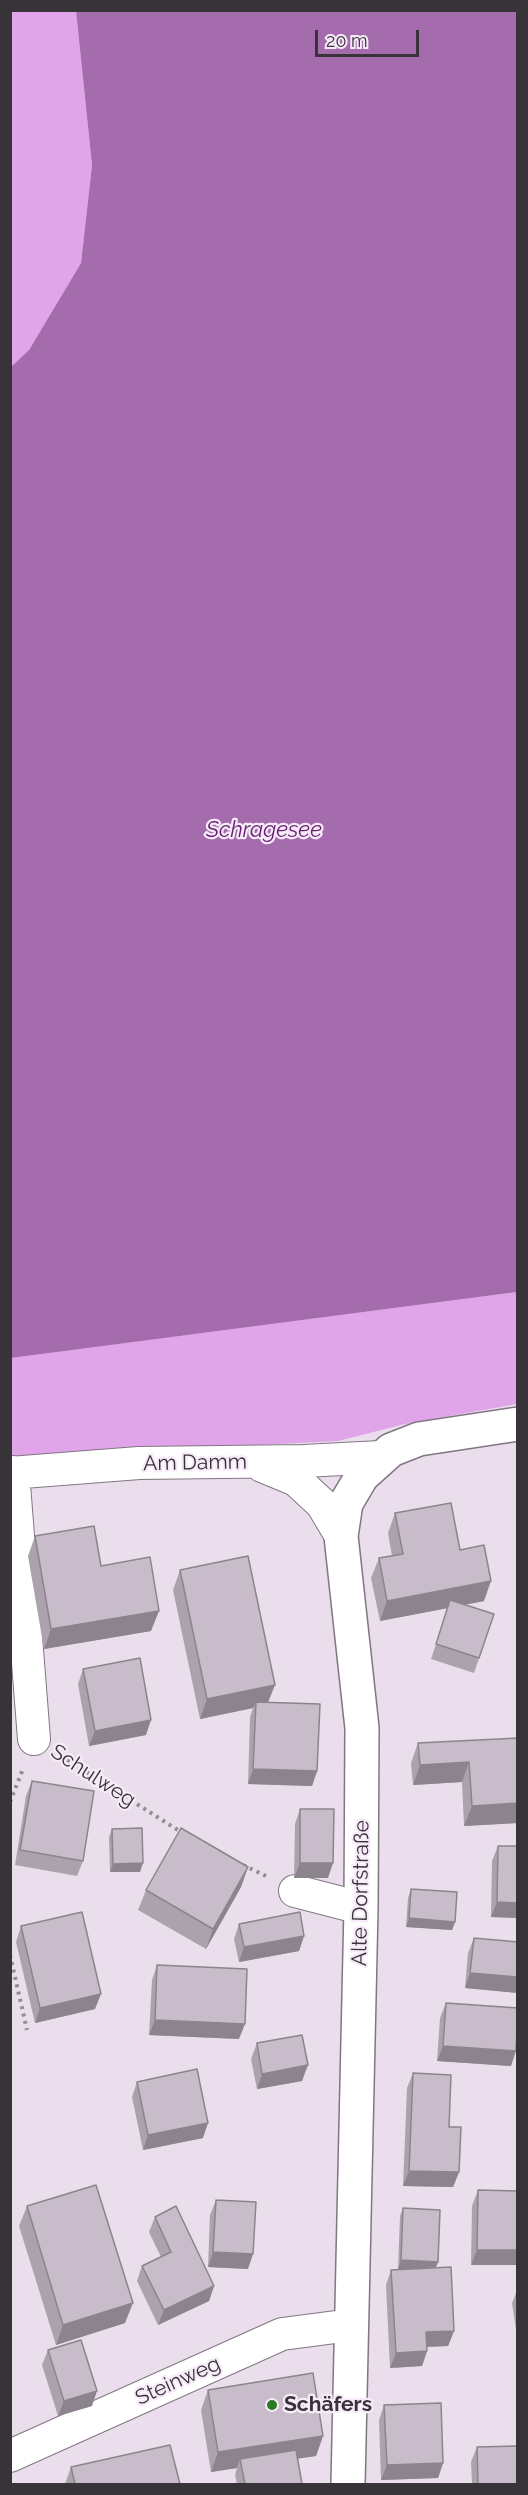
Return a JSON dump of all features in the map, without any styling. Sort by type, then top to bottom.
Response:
[{"type":"street","name":"Alte Dorfstraße","points":[[348,2484],[361,1908],[362,1728],[340,1536],[346,1503],[362,1476],[381,1456],[419,1439],[518,1424]]},
{"type":"street","name":"Am Damm","points":[[12,1472],[139,1463],[250,1462],[381,1456]]},
{"type":"street","points":[[250,1462],[296,1480],[322,1504],[340,1536]]},
{"type":"street","name":"Schulweg","points":[[12,1472],[34,1739]]},
{"type":"street","points":[[295,1891],[361,1908]]},
{"type":"street","name":"Steinweg","points":[[10,2456],[282,2334],[351,2325]]},
{"type":"path","name":"Schulweg","points":[[34,1739],[187,1836]]},
{"type":"path","points":[[236,1861],[295,1891]]},
{"type":"path","points":[[10,1955],[27,2030]]},
{"type":"shaded area","points":[[11,11],[76,11],[92,165],[81,263],[29,350],[11,368]]},
{"type":"shaded area","points":[[517,1292],[517,1404],[405,1424],[338,1441],[140,1451],[11,1461],[10,1358]]},
{"type":"water","name":"Schragesee","points":[[76,11],[517,11],[517,1292],[11,1358],[10,368],[29,350],[81,263],[92,165]]},
{"type":"building","points":[[451,1503],[460,1550],[484,1545],[491,1581],[387,1601],[379,1558],[403,1554],[395,1513]]},
{"type":"building","points":[[94,1526],[101,1566],[150,1557],[159,1611],[51,1629],[35,1536]]},
{"type":"building","points":[[248,1556],[275,1685],[207,1699],[180,1570]]},
{"type":"building","points":[[450,1600],[494,1614],[479,1658],[436,1644]]},
{"type":"building","points":[[140,1658],[151,1720],[95,1731],[83,1669]]},
{"type":"building","points":[[256,1702],[320,1704],[317,1771],[253,1769]]},
{"type":"building","points":[[518,1738],[518,1803],[472,1806],[469,1762],[420,1765],[418,1743]]},
{"type":"building","points":[[32,1781],[94,1791],[83,1861],[20,1850]]},
{"type":"building","points":[[300,1809],[334,1809],[333,1863],[300,1863]]},
{"type":"building","points":[[142,1828],[143,1863],[113,1864],[112,1829]]},
{"type":"building","points":[[181,1828],[248,1867],[213,1929],[146,1890]]},
{"type":"building","points":[[498,1846],[518,1846],[518,1903],[497,1902]]},
{"type":"building","points":[[411,1889],[457,1892],[455,1922],[409,1918]]},
{"type":"building","points":[[82,1912],[101,1994],[40,2008],[21,1926]]},
{"type":"building","points":[[300,1912],[304,1936],[244,1947],[239,1924]]},
{"type":"building","points":[[474,1938],[518,1942],[518,1977],[470,1973]]},
{"type":"building","points":[[157,1965],[247,1969],[245,2024],[155,2020]]},
{"type":"building","points":[[446,2003],[518,2008],[516,2051],[443,2046]]},
{"type":"building","points":[[302,2035],[308,2065],[262,2074],[257,2043]]},
{"type":"building","points":[[197,2069],[208,2123],[148,2135],[137,2082]]},
{"type":"building","points":[[413,2073],[451,2075],[449,2127],[461,2127],[459,2172],[409,2171]]},
{"type":"building","points":[[96,2185],[133,2303],[63,2325],[27,2206]]},
{"type":"building","points":[[478,2190],[518,2191],[518,2250],[477,2250]]},
{"type":"building","points":[[216,2200],[256,2202],[253,2254],[213,2252]]},
{"type":"building","points":[[176,2206],[214,2286],[164,2310],[142,2266],[171,2252],[155,2217]]},
{"type":"building","points":[[403,2208],[440,2210],[438,2262],[401,2260]]},
{"type":"building","points":[[451,2267],[454,2331],[426,2332],[427,2351],[396,2353],[391,2270]]},
{"type":"building","points":[[81,2340],[97,2391],[64,2401],[48,2350]]},
{"type":"building","points":[[313,2373],[323,2436],[218,2452],[208,2390]]},
{"type":"building","points":[[441,2403],[443,2463],[387,2465],[384,2405]]},
{"type":"building","points":[[170,2445],[180,2484],[75,2484],[71,2467]]},
{"type":"building","points":[[518,2446],[518,2484],[478,2484],[477,2447]]},
{"type":"building","points":[[296,2450],[302,2484],[245,2484],[240,2459]]},
{"type":"place","name":"Schäfers","points":[[272,2405]]}]
